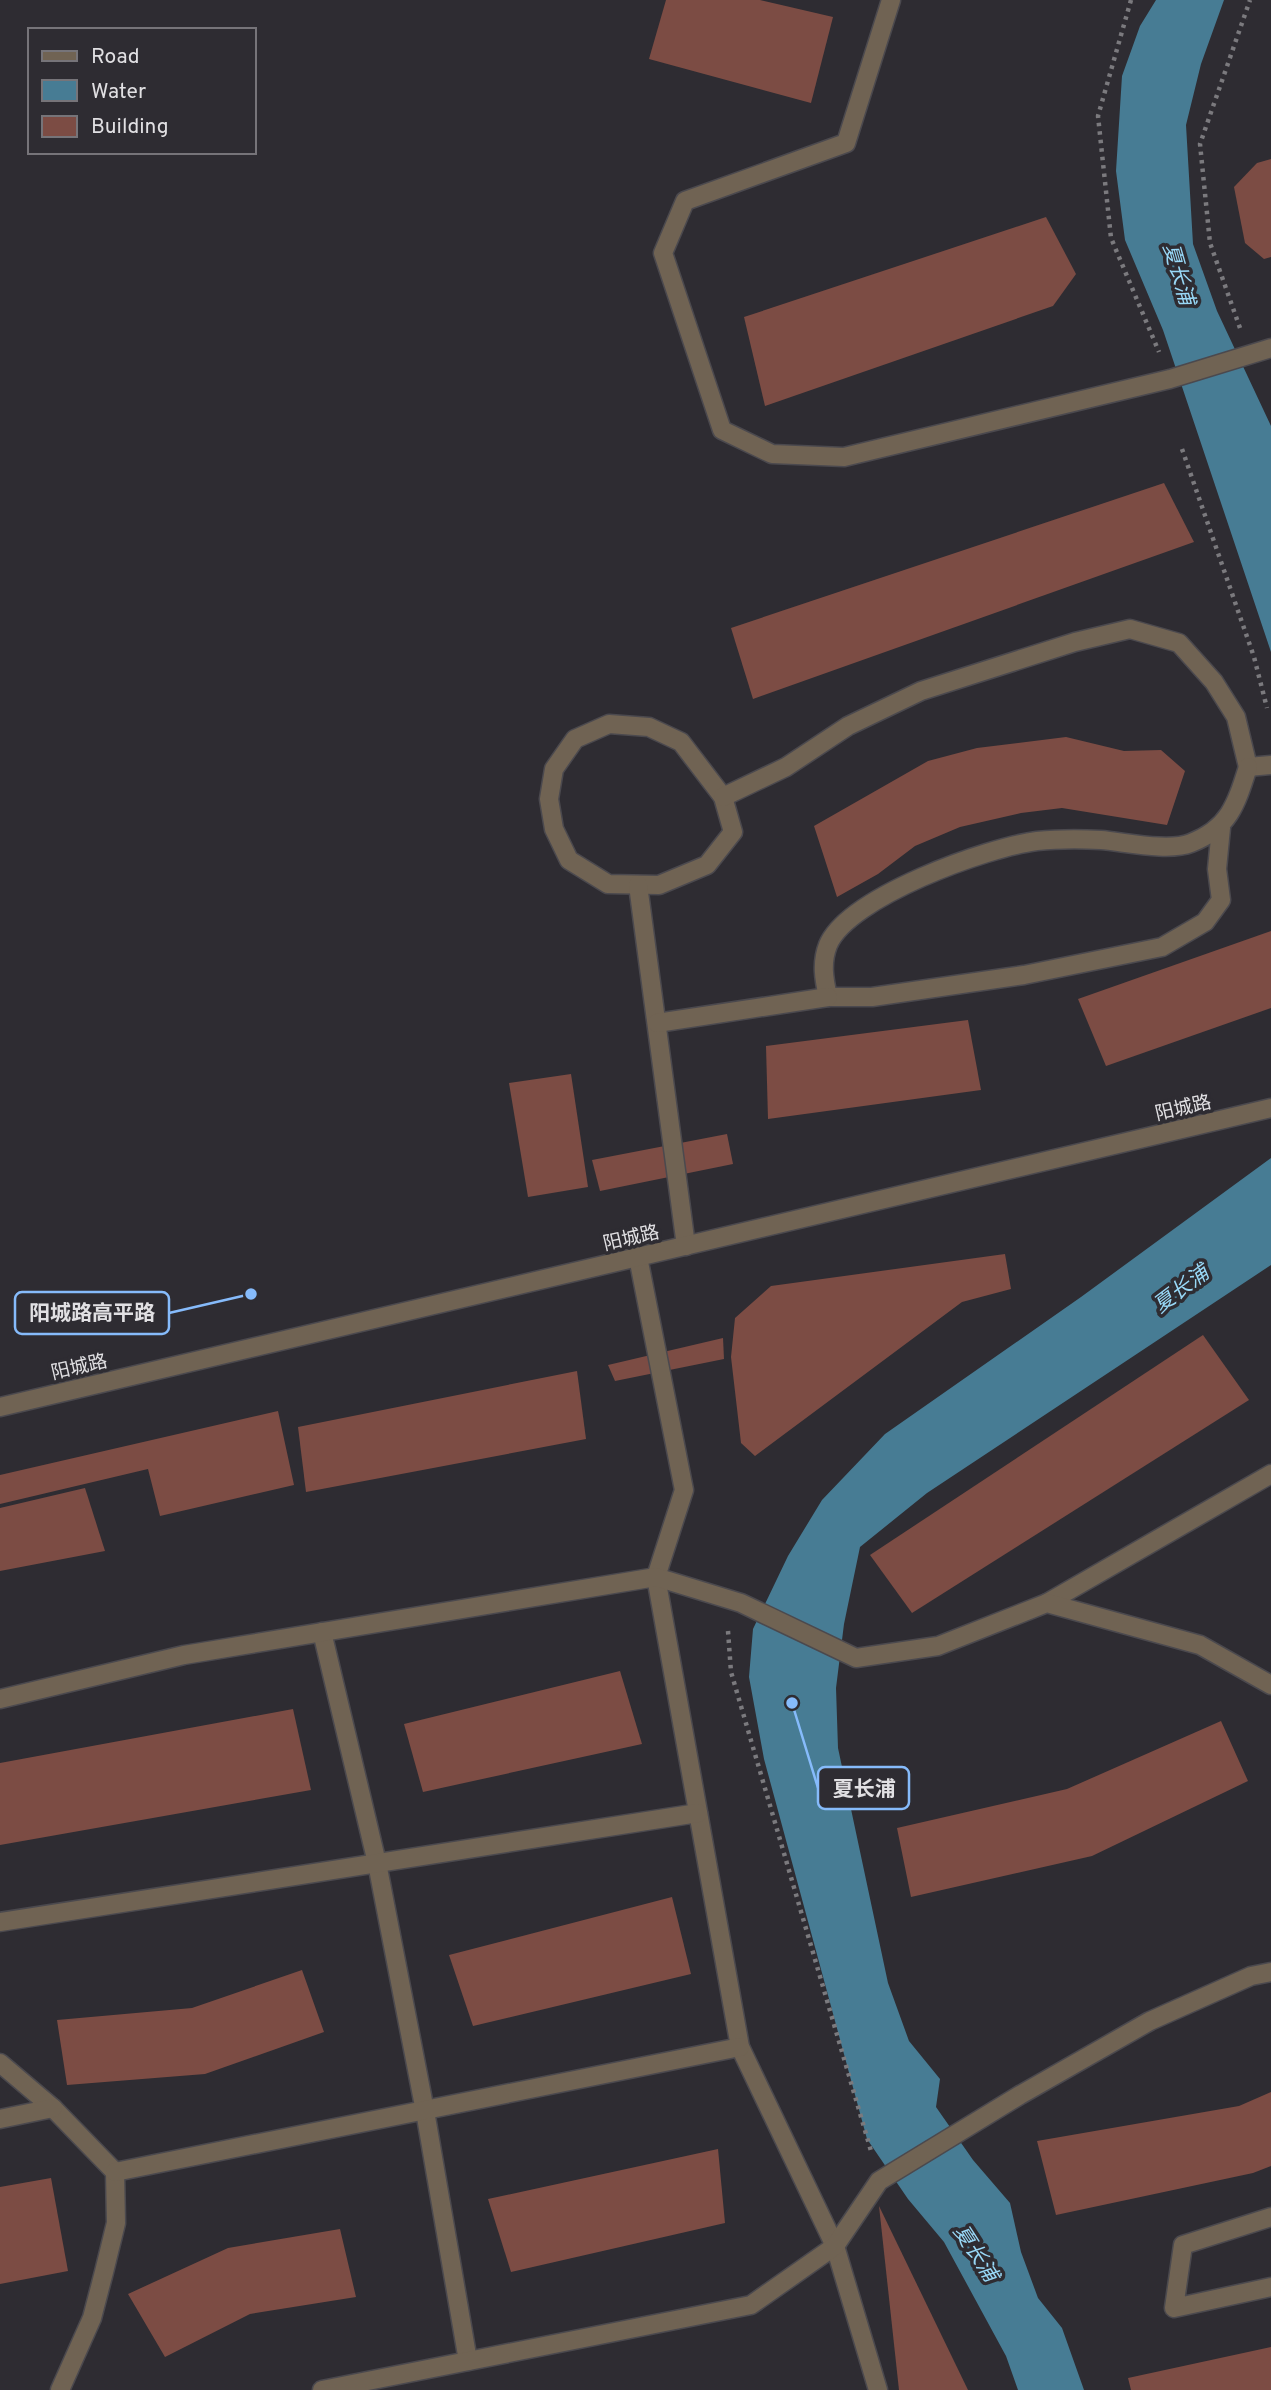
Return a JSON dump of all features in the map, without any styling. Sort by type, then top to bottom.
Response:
[{"type":"street","points":[[891,0],[846,143],[685,201],[663,253],[722,430],[772,454],[844,457],[1170,379],[1271,348]]},
{"type":"street","points":[[657,1023],[828,997],[872,997],[1024,975],[1162,947],[1205,922],[1221,900],[1217,869],[1221,828],[1239,797],[1248,767],[1236,717],[1214,682],[1179,643],[1130,629],[1075,642],[920,691],[848,726],[786,767],[723,797]]},
{"type":"street","points":[[609,724],[649,727],[681,742],[723,797],[733,832],[707,865],[659,885],[608,884],[569,860],[554,829],[549,799],[554,769],[575,739],[609,724]]},
{"type":"street","points":[[1248,767],[1271,765]]},
{"type":"street","points":[[828,997],[822,972],[829,944],[848,920],[891,891],[928,875],[1036,841],[1188,845],[1221,828]]},
{"type":"street","points":[[638,885],[686,1245]]},
{"type":"street","name":"阳城路","points":[[0,1406],[1271,1108]]},
{"type":"street","points":[[638,1256],[684,1490],[656,1577],[740,2047],[835,2246],[878,2390]]},
{"type":"street","points":[[0,1699],[184,1655],[656,1577],[733,1600],[856,1658],[938,1646],[1047,1602],[1271,1474]]},
{"type":"street","points":[[1047,1602],[1200,1645],[1271,1685]]},
{"type":"street","points":[[322,1632],[377,1863],[425,2110],[468,2361]]},
{"type":"street","points":[[0,1922],[698,1814]]},
{"type":"street","points":[[322,2390],[751,2305],[835,2246],[879,2181],[974,2126],[1020,2095],[1150,2021],[1251,1976],[1271,1972]]},
{"type":"street","points":[[115,2172],[740,2047]]},
{"type":"street","points":[[0,2063],[53,2108],[115,2172],[116,2222],[104,2272],[92,2318],[60,2390]]},
{"type":"street","points":[[0,2119],[53,2108]]},
{"type":"street","points":[[1271,2217],[1183,2245],[1174,2308],[1271,2287]]},
{"type":"path","points":[[1131,0],[1098,116],[1111,238],[1170,379]]},
{"type":"path","points":[[1249,354],[1210,243],[1200,145],[1250,0]]},
{"type":"path","points":[[1182,450],[1254,657],[1268,714]]},
{"type":"path","points":[[733,1600],[731,1672],[879,2181]]},
{"type":"water","points":[[1156,0],[1224,0],[1201,64],[1186,125],[1193,244],[1217,311],[1271,426],[1271,652],[1163,330],[1125,240],[1116,171],[1122,76],[1140,26]]},
{"type":"water","points":[[1271,1158],[1271,1265],[927,1493],[860,1547],[844,1624],[836,1688],[838,1748],[888,1983],[909,2041],[940,2079],[936,2107],[973,2160],[1010,2203],[1021,2252],[1038,2298],[1062,2328],[1084,2390],[1018,2390],[1006,2356],[944,2242],[908,2199],[867,2139],[764,1759],[749,1677],[753,1629],[788,1556],[822,1500],[885,1434],[1081,1297]]},
{"type":"building","points":[[666,0],[760,0],[833,17],[811,103],[649,59]]},
{"type":"building","points":[[1271,159],[1271,257],[1264,259],[1245,243],[1234,187],[1257,163]]},
{"type":"building","points":[[1046,217],[1076,274],[1053,306],[765,406],[744,317]]},
{"type":"building","points":[[1164,483],[1194,542],[753,699],[731,628]]},
{"type":"building","points":[[1066,737],[1124,751],[1161,750],[1185,771],[1167,825],[1062,808],[1021,813],[960,827],[915,846],[878,874],[837,897],[814,826],[928,761],[977,748]]},
{"type":"building","points":[[1271,931],[1271,1008],[1106,1066],[1078,999]]},
{"type":"building","points":[[968,1020],[981,1090],[768,1119],[766,1046]]},
{"type":"building","points":[[571,1074],[588,1187],[528,1197],[509,1083]]},
{"type":"building","points":[[727,1134],[733,1164],[600,1191],[592,1160]]},
{"type":"building","points":[[1005,1254],[1011,1289],[962,1302],[755,1456],[741,1443],[731,1357],[735,1318],[771,1286]]},
{"type":"building","points":[[1203,1335],[1249,1400],[912,1613],[870,1555]]},
{"type":"building","points":[[723,1338],[724,1359],[615,1381],[608,1365]]},
{"type":"building","points":[[577,1371],[586,1439],[306,1492],[298,1427]]},
{"type":"building","points":[[278,1411],[294,1485],[160,1516],[148,1469],[0,1504],[0,1475]]},
{"type":"building","points":[[85,1488],[105,1551],[0,1571],[0,1508]]},
{"type":"building","points":[[620,1671],[642,1744],[423,1792],[404,1724]]},
{"type":"building","points":[[293,1709],[311,1790],[0,1845],[0,1763]]},
{"type":"building","points":[[1221,1721],[1248,1781],[1092,1856],[911,1897],[897,1828],[1067,1789]]},
{"type":"building","points":[[672,1897],[691,1974],[473,2026],[449,1955]]},
{"type":"building","points":[[302,1970],[324,2032],[205,2074],[67,2085],[57,2020],[192,2008]]},
{"type":"building","points":[[1271,2092],[1271,2166],[1253,2173],[1056,2215],[1037,2141],[1239,2106]]},
{"type":"building","points":[[718,2149],[725,2223],[511,2272],[488,2199]]},
{"type":"building","points":[[51,2178],[68,2271],[0,2284],[0,2187]]},
{"type":"building","points":[[879,2206],[968,2390],[899,2390]]},
{"type":"building","points":[[340,2229],[356,2297],[250,2314],[165,2357],[128,2294],[228,2248]]},
{"type":"building","points":[[1271,2347],[1271,2390],[1131,2390],[1128,2378]]},
{"type":"place","name":"阳城路高平路","points":[[251,1294]]},
{"type":"place","name":"夏长浦","points":[[792,1703]]}]
